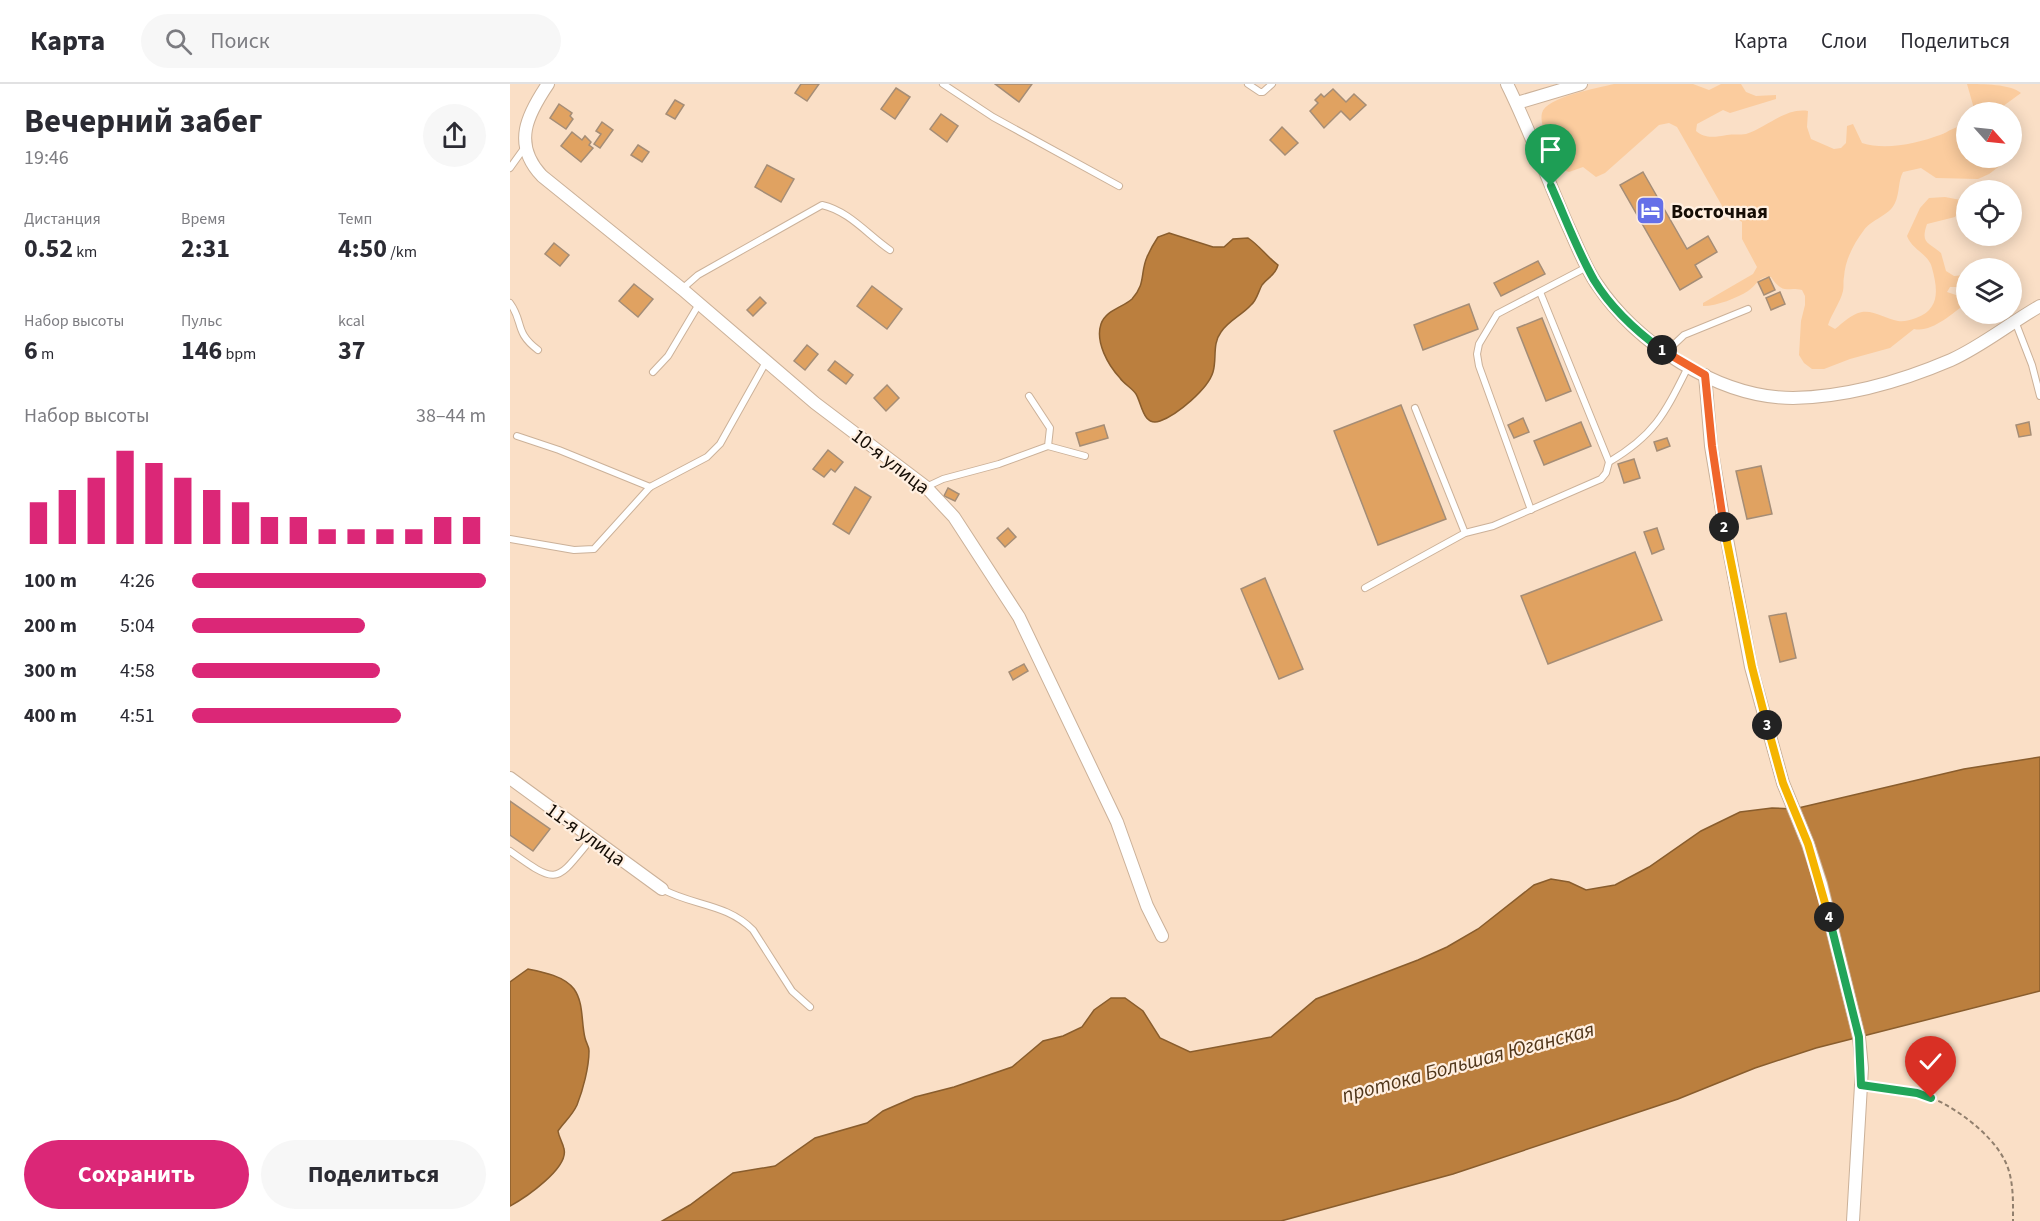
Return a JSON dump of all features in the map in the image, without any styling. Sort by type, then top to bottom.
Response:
[{"type":"street","points":[[525,146],[528,116],[548,84]]},
{"type":"street","points":[[1507,84],[1587,267],[1607,298],[1640,334],[1665,353],[1705,375],[1764,395],[1791,398],[1825,396],[1873,386],[1952,359],[2010,324]]},
{"type":"street","points":[[1516,103],[1581,84]]},
{"type":"street","name":"10-я улица","points":[[525,146],[529,159],[542,176],[699,303],[815,403],[926,487],[954,517],[1019,617],[1117,822],[1147,906],[1162,936]]},
{"type":"street","points":[[2022,317],[2040,306]]},
{"type":"street","points":[[1705,375],[1722,512],[1752,667],[1783,783],[1808,844],[1821,884],[1859,1037],[1861,1085],[1853,1221]]},
{"type":"street","name":"11-я улица","points":[[510,778],[662,889]]},
{"type":"lane","points":[[943,84],[993,117],[1119,186]]},
{"type":"lane","points":[[1248,84],[1263,92],[1272,84]]},
{"type":"lane","points":[[510,168],[525,146]]},
{"type":"lane","points":[[682,289],[698,275],[822,205],[853,220],[890,250]]},
{"type":"lane","points":[[1531,510],[1479,366],[1477,354],[1479,344],[1497,314],[1587,267]]},
{"type":"lane","points":[[1365,588],[1465,533],[1493,526],[1531,510],[1601,479],[1606,472],[1609,462],[1540,292]]},
{"type":"lane","points":[[510,303],[514,308],[524,338],[538,350]]},
{"type":"lane","points":[[653,372],[668,356],[699,303]]},
{"type":"lane","points":[[1665,353],[1684,335],[1748,309]]},
{"type":"lane","points":[[2016,324],[2032,365],[2040,396]]},
{"type":"lane","points":[[510,539],[574,550],[594,549],[650,488],[707,457],[720,444],[767,362]]},
{"type":"lane","points":[[1609,462],[1641,441],[1659,422],[1688,366]]},
{"type":"lane","points":[[1029,396],[1050,428],[1048,447]]},
{"type":"lane","points":[[1415,408],[1465,533]]},
{"type":"lane","points":[[517,436],[579,458],[650,488]]},
{"type":"lane","points":[[926,487],[943,479],[999,464],[1048,447],[1085,456]]},
{"type":"lane","points":[[510,851],[549,876],[565,871],[592,838]]},
{"type":"lane","points":[[662,889],[725,910],[746,922],[792,991],[810,1007]]},
{"type":"path","points":[[1861,1085],[1917,1093],[1952,1109],[1978,1128],[1999,1150],[2006,1162],[2010,1175],[2013,1221]]},
{"type":"shaded area","points":[[1614,84],[1693,84],[1709,90],[1721,84],[1741,84],[1746,92],[1756,96],[1776,95],[1776,99],[1730,113],[1723,110],[1697,124],[1696,131],[1699,134],[1714,137],[1746,134],[1792,112],[1808,111],[1807,127],[1811,139],[1834,149],[1841,148],[1846,143],[1847,126],[1853,124],[1862,143],[1881,146],[1922,141],[1956,127],[1956,168],[1997,168],[1978,179],[1936,178],[1921,168],[1903,172],[1897,199],[1892,207],[1867,226],[1851,252],[1846,264],[1842,295],[1828,325],[1835,329],[1862,312],[1871,312],[1894,320],[1909,320],[1924,314],[1933,304],[1936,291],[1932,268],[1928,259],[1909,241],[1907,236],[1920,208],[1929,198],[1956,199],[1955,217],[1927,224],[1925,239],[1941,253],[1946,271],[1956,276],[1956,287],[1950,287],[1947,292],[1956,295],[1956,311],[1934,325],[1914,329],[1890,348],[1824,369],[1812,369],[1799,355],[1801,321],[1805,305],[1802,290],[1782,288],[1771,277],[1767,277],[1738,296],[1703,306],[1703,303],[1753,274],[1757,267],[1742,239],[1742,222],[1725,211],[1677,127],[1669,123],[1659,125],[1605,173],[1596,177],[1583,167],[1569,172],[1563,170],[1550,145],[1542,113],[1553,102]]},
{"type":"shaded area","points":[[1967,84],[2003,86],[2021,93],[2009,102],[1972,102]]},
{"type":"water","points":[[1169,233],[1213,247],[1224,247],[1233,239],[1248,238],[1278,265],[1262,285],[1253,303],[1221,332],[1217,341],[1213,372],[1205,386],[1175,413],[1154,422],[1144,414],[1136,394],[1111,367],[1101,346],[1100,331],[1103,319],[1136,294],[1151,249],[1158,237]]},
{"type":"water","name":"протока Большая Юганская","points":[[2040,757],[2040,991],[1816,1048],[1755,1068],[1678,1099],[1453,1174],[1281,1221],[662,1221],[690,1205],[733,1173],[775,1166],[815,1138],[867,1123],[883,1111],[915,1097],[954,1087],[1012,1067],[1043,1041],[1063,1036],[1082,1027],[1094,1010],[1111,998],[1125,998],[1143,1011],[1160,1038],[1190,1052],[1271,1037],[1316,999],[1447,947],[1478,929],[1534,885],[1551,879],[1569,882],[1586,890],[1615,885],[1649,867],[1701,831],[1740,812],[1772,808],[1794,809],[1964,769]]},
{"type":"water","points":[[528,969],[559,978],[574,989],[581,1006],[589,1057],[577,1105],[558,1131],[564,1149],[564,1157],[560,1165],[544,1182],[510,1206],[510,982]]},
{"type":"building","points":[[801,84],[819,84],[807,101],[795,93]]},
{"type":"building","points":[[995,84],[1032,84],[1019,102]]},
{"type":"building","points":[[896,88],[910,97],[895,119],[881,109]]},
{"type":"building","points":[[1333,89],[1346,102],[1354,94],[1366,105],[1350,120],[1341,111],[1324,128],[1310,111],[1318,103],[1315,100],[1321,94],[1324,97]]},
{"type":"building","points":[[675,100],[684,105],[675,119],[666,114]]},
{"type":"building","points":[[559,104],[572,113],[570,116],[573,119],[566,129],[550,118]]},
{"type":"building","points":[[941,114],[958,126],[947,142],[930,129]]},
{"type":"building","points":[[602,122],[613,130],[600,148],[594,144],[601,134],[596,131]]},
{"type":"building","points":[[1282,127],[1298,143],[1285,155],[1270,140]]},
{"type":"building","points":[[572,132],[582,140],[585,136],[593,148],[581,162],[561,146]]},
{"type":"building","points":[[638,145],[649,152],[642,162],[631,155]]},
{"type":"building","points":[[767,165],[794,179],[781,202],[755,187]]},
{"type":"building","name":"Восточная","points":[[1643,172],[1687,249],[1708,236],[1717,252],[1695,265],[1702,277],[1680,290],[1620,185]]},
{"type":"building","points":[[554,243],[569,255],[560,266],[545,254]]},
{"type":"building","points":[[1538,261],[1545,274],[1501,296],[1494,283]]},
{"type":"building","points":[[1769,277],[1775,290],[1764,295],[1758,282]]},
{"type":"building","points":[[634,284],[653,299],[638,317],[619,301]]},
{"type":"building","points":[[872,286],[902,309],[887,329],[857,306]]},
{"type":"building","points":[[1780,292],[1785,304],[1771,310],[1766,298]]},
{"type":"building","points":[[760,297],[766,303],[753,316],[747,310]]},
{"type":"building","points":[[1469,304],[1478,329],[1423,350],[1414,325]]},
{"type":"building","points":[[1542,318],[1571,391],[1546,401],[1517,328]]},
{"type":"building","points":[[807,345],[818,354],[805,370],[794,361]]},
{"type":"building","points":[[835,361],[853,375],[846,384],[828,370]]},
{"type":"building","points":[[887,385],[899,398],[886,411],[874,398]]},
{"type":"building","points":[[1401,405],[1446,519],[1378,545],[1334,431]]},
{"type":"building","points":[[1523,418],[1529,432],[1514,438],[1508,425]]},
{"type":"building","points":[[1581,422],[1591,446],[1544,465],[1534,441]]},
{"type":"building","points":[[2029,422],[2031,435],[2019,437],[2016,425]]},
{"type":"building","points":[[1104,425],[1108,438],[1080,446],[1076,433]]},
{"type":"building","points":[[1667,438],[1670,446],[1657,451],[1654,442]]},
{"type":"building","points":[[828,450],[843,462],[835,472],[831,469],[824,477],[813,469]]},
{"type":"building","points":[[1634,459],[1640,478],[1624,483],[1618,464]]},
{"type":"building","points":[[1761,466],[1772,514],[1747,519],[1736,471]]},
{"type":"building","points":[[855,487],[871,497],[849,534],[833,524]]},
{"type":"building","points":[[948,488],[959,494],[955,501],[944,496]]},
{"type":"building","points":[[1008,528],[1016,537],[1005,547],[997,538]]},
{"type":"building","points":[[1657,528],[1664,549],[1652,554],[1644,532]]},
{"type":"building","points":[[1635,552],[1662,620],[1548,664],[1521,596]]},
{"type":"building","points":[[1265,578],[1303,669],[1279,679],[1241,589]]},
{"type":"building","points":[[1786,613],[1796,658],[1780,662],[1769,616]]},
{"type":"building","points":[[1024,664],[1028,671],[1013,680],[1009,672]]},
{"type":"building","points":[[510,801],[550,829],[533,851],[510,835]]},
{"type":"place","name":"Восточная","points":[[1650,211]]},
{"type":"route","points":[[1551,186],[1587,267],[1607,298],[1640,334],[1665,353],[1705,375],[1712,446],[1724,523],[1752,667],[1783,783],[1808,844],[1821,884],[1859,1037],[1861,1085],[1917,1093],[1931,1098]]}]
